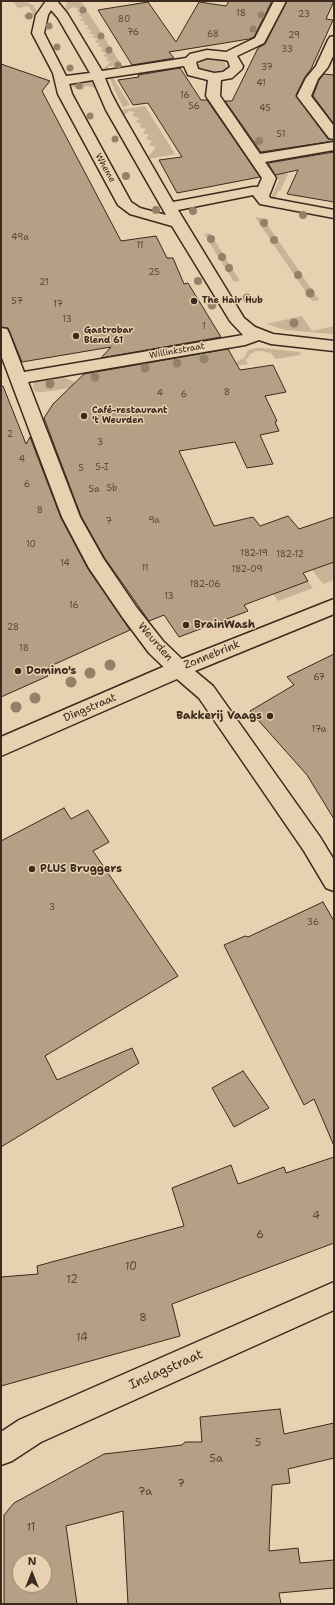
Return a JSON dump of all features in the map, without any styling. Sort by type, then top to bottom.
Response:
[{"type":"street","points":[[38,1],[52,1],[63,16],[98,76],[104,93],[232,314],[243,326],[257,335],[285,342],[334,346]]},
{"type":"street","name":"Wheme","points":[[52,1],[42,15],[38,33],[53,59],[62,81],[65,94],[126,205],[135,211],[178,223]]},
{"type":"street","points":[[228,56],[260,40],[280,1]]},
{"type":"street","points":[[334,40],[331,54],[312,78],[304,96],[334,135]]},
{"type":"street","points":[[62,81],[190,61],[194,57],[207,54],[228,56],[236,62],[236,69],[227,75],[215,77],[206,76],[193,72],[190,68],[190,61]]},
{"type":"street","points":[[215,77],[213,96],[269,178],[261,197],[265,202],[328,213],[334,230]]},
{"type":"street","points":[[257,159],[334,146]]},
{"type":"street","points":[[169,207],[265,189]]},
{"type":"street","name":"Weurden","points":[[1,333],[71,517],[96,563],[130,613],[156,647],[206,692],[312,844],[334,881]]},
{"type":"street","name":"Willinkstraat","points":[[19,378],[245,340],[257,335]]},
{"type":"street","name":"Zonnebrink","points":[[179,669],[334,606]]},
{"type":"street","name":"Dingstraat","points":[[1,747],[179,669]]},
{"type":"street","name":"Inslagstraat","points":[[1,1450],[30,1431],[334,1296]]},
{"type":"shaded area","points":[[13,1],[24,1],[33,5],[37,12],[35,17],[26,19],[23,15],[33,13],[28,6],[18,8]]},
{"type":"shaded area","points":[[68,1],[81,1],[124,69],[117,70],[116,66],[108,66],[109,71],[102,72],[101,70],[111,62],[105,60],[109,58],[103,56],[106,53],[100,51],[103,48],[97,46],[100,44],[95,42],[98,39],[92,37],[95,35],[89,33],[92,30],[86,29],[89,26],[83,24],[86,22],[80,20],[83,17],[78,16],[81,13],[76,11],[79,9],[73,7],[66,10]]},
{"type":"shaded area","points":[[224,59],[227,70],[211,72],[200,70],[198,64],[201,63],[200,60]]},
{"type":"shaded area","points":[[110,78],[113,78],[130,105],[123,107]]},
{"type":"shaded area","points":[[89,80],[94,82],[96,88],[86,86],[82,90],[70,86],[73,83]]},
{"type":"shaded area","points":[[145,106],[175,154],[149,159],[148,157],[156,147],[149,145],[152,141],[146,139],[149,135],[143,133],[146,129],[139,127],[142,124],[135,122],[139,118],[132,116],[135,112],[129,111],[125,115],[122,114],[120,110]]},
{"type":"shaded area","points":[[275,174],[288,174],[274,201],[270,200],[279,180]]},
{"type":"shaded area","points":[[255,217],[268,219],[265,221],[319,300],[312,301]]},
{"type":"shaded area","points":[[210,233],[240,281],[234,282],[204,234]]},
{"type":"shaded area","points":[[302,316],[312,331],[334,326],[334,334],[285,330],[266,324]]},
{"type":"shaded area","points":[[256,348],[301,352],[300,355],[276,359],[270,352],[256,351],[245,359],[248,364],[235,366],[232,364],[244,358],[248,350]]},
{"type":"shaded area","points":[[63,377],[84,386],[43,392],[36,392],[34,390],[33,386],[35,382]]},
{"type":"shaded area","points":[[334,562],[334,580],[323,584],[312,570]]},
{"type":"shaded area","points":[[308,581],[313,588],[278,601],[273,594]]},
{"type":"building","points":[[229,1],[272,1],[254,37],[169,52],[174,58],[132,65],[98,10],[148,2],[176,42],[199,2],[226,6]]},
{"type":"building","points":[[287,1],[334,1],[326,19],[333,20],[311,69],[296,95],[328,139],[334,141],[261,152],[225,101],[232,101],[258,48],[265,44]]},
{"type":"building","points":[[1,64],[50,81],[42,91],[121,241],[156,236],[167,258],[173,258],[184,284],[188,283],[221,337],[101,358],[111,347],[22,362],[8,328],[1,327]]},
{"type":"building","points":[[180,68],[201,100],[207,100],[260,177],[177,193],[159,160],[182,157],[148,103],[133,105],[118,80]]},
{"type":"building","points":[[324,74],[334,75],[334,124],[313,96],[319,80]]},
{"type":"building","points":[[334,152],[334,202],[287,194],[298,170],[275,175],[268,163]]},
{"type":"building","points":[[228,349],[240,370],[273,365],[286,392],[265,396],[277,421],[275,422],[279,431],[260,435],[273,464],[247,468],[235,442],[179,451],[214,526],[253,517],[260,526],[288,516],[299,529],[334,517],[334,562],[303,573],[308,581],[244,605],[248,611],[179,637],[164,615],[149,621],[104,557],[81,516],[44,418],[53,404],[84,374]]},
{"type":"building","points":[[1,386],[3,386],[26,444],[30,437],[61,518],[88,569],[130,630],[44,669],[48,676],[1,697]]},
{"type":"building","points":[[334,654],[334,819],[307,775],[250,711],[294,685],[287,677]]},
{"type":"building","points":[[64,808],[71,819],[88,810],[109,842],[93,851],[178,976],[45,1056],[57,1080],[132,1048],[139,1063],[1,1147],[1,841]]},
{"type":"building","points":[[323,902],[334,921],[334,1146],[314,1099],[304,1105],[224,945],[245,936],[248,937]]},
{"type":"building","points":[[243,1071],[269,1108],[234,1127],[212,1088]]},
{"type":"building","points":[[334,1157],[334,1243],[172,1304],[180,1336],[1,1386],[1,1277],[38,1274],[37,1266],[184,1226],[172,1188],[231,1165],[238,1184],[284,1167],[286,1173]]},
{"type":"building","points":[[280,1409],[284,1434],[334,1423],[334,1458],[288,1469],[290,1483],[272,1485],[269,1551],[298,1548],[300,1563],[334,1560],[334,1588],[279,1593],[281,1604],[128,1604],[123,1511],[66,1526],[77,1604],[4,1604],[4,1515],[14,1503],[104,1454],[182,1445],[185,1442],[202,1442],[200,1417]]},
{"type":"place","name":"The Hair Hub","points":[[194,301]]},
{"type":"place","name":"Gastrobar Blend 61","points":[[76,336]]},
{"type":"place","name":"Café-restaurant 't Weurden","points":[[84,416]]},
{"type":"place","name":"BrainWash","points":[[186,625]]},
{"type":"place","name":"Domino's","points":[[18,671]]},
{"type":"place","name":"Bakkerij Vaags","points":[[270,716]]},
{"type":"place","name":"PLUS Bruggers","points":[[32,869]]}]
